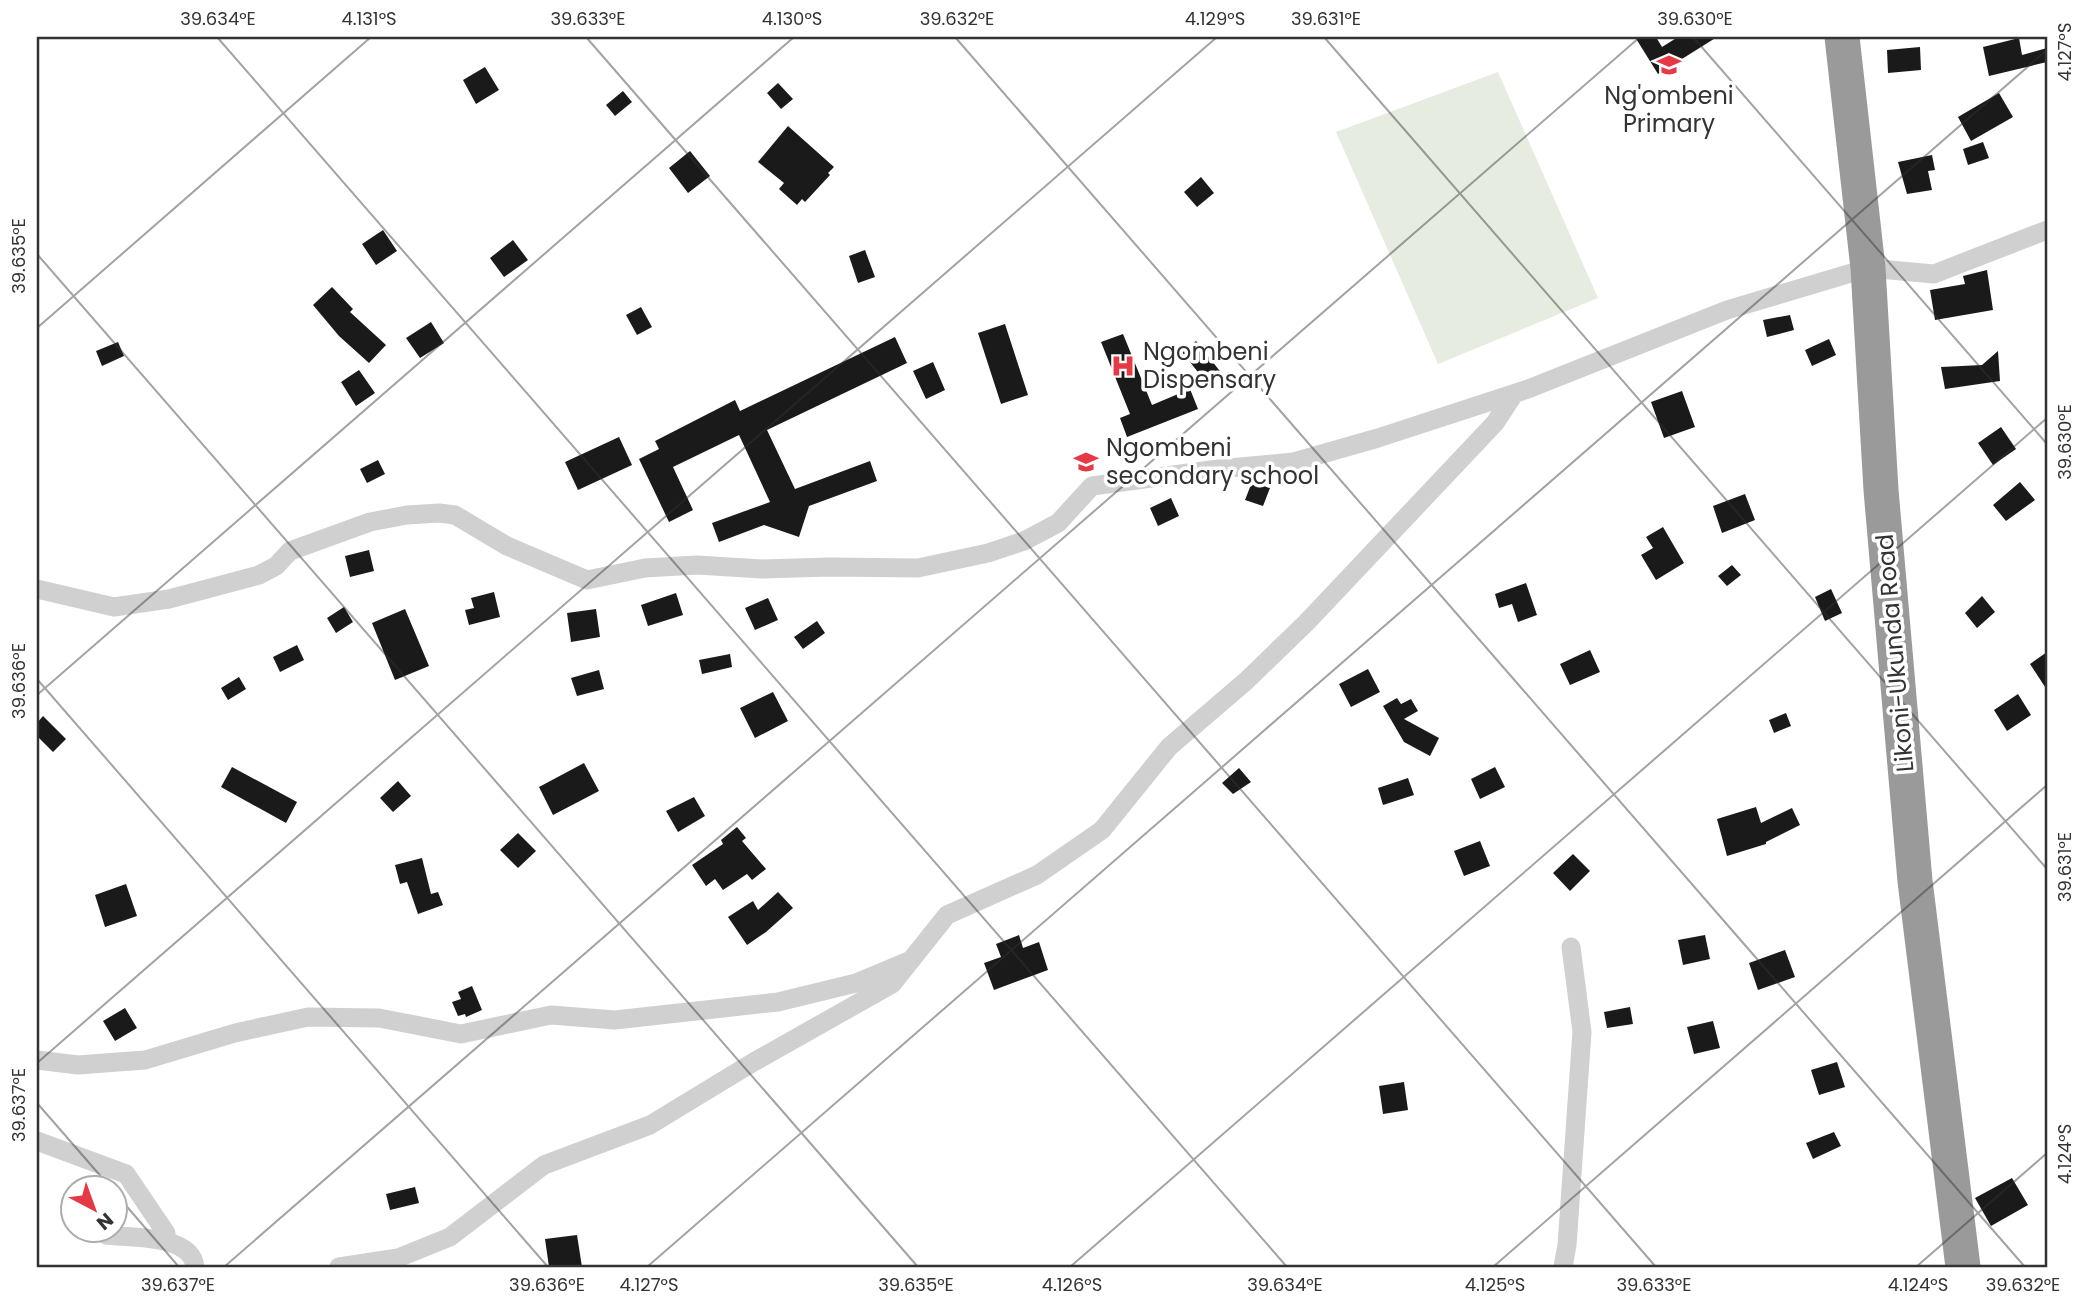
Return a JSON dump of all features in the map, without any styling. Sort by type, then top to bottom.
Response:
[{"type":"highway","name":"Likoni-Ukunda Road","points":[[1842,37],[1868,268],[1881,491],[1915,881],[1963,1267]]},
{"type":"street","points":[[37,589],[114,607],[169,599],[259,575],[276,566],[290,551],[370,522],[407,515],[439,513],[455,515],[507,546],[587,580],[645,568],[697,565],[762,569],[918,568],[988,553],[1024,541],[1058,523],[1092,486],[1294,461],[1378,438],[1514,394],[1727,310],[1868,268],[1934,274],[2047,230]]},
{"type":"street","points":[[339,1267],[398,1258],[450,1237],[544,1164],[650,1125],[752,1063],[892,985],[947,915],[1037,874],[1102,830],[1169,747],[1246,681],[1306,623],[1495,423],[1514,394]]},
{"type":"street","points":[[1563,1267],[1567,1245],[1582,1032],[1571,947]]},
{"type":"street","points":[[37,1060],[78,1065],[145,1060],[235,1033],[308,1017],[379,1018],[461,1034],[551,1014],[615,1020],[778,1002],[856,983],[912,959]]},
{"type":"street","points":[[37,1141],[126,1174],[163,1227],[166,1233],[164,1240]]},
{"type":"street","points":[[130,1237],[164,1240],[187,1251],[195,1262],[195,1267]]},
{"type":"shaded area","points":[[1498,72],[1598,298],[1438,364],[1336,132]]},
{"type":"building","points":[[1635,37],[1656,37],[1662,47],[1678,37],[1717,37],[1658,74]]},
{"type":"building","points":[[2019,38],[2022,55],[2047,48],[2047,62],[1989,76],[1983,47]]},
{"type":"building","points":[[1920,47],[1921,70],[1888,73],[1887,50]]},
{"type":"building","points":[[485,67],[499,90],[476,104],[463,80]]},
{"type":"building","points":[[778,83],[793,99],[781,109],[767,93]]},
{"type":"building","points":[[623,91],[632,102],[615,116],[606,105]]},
{"type":"building","points":[[1999,93],[2013,117],[1971,141],[1958,117]]},
{"type":"building","points":[[788,126],[834,167],[805,202],[802,199],[797,205],[779,189],[784,183],[758,162]]},
{"type":"building","points":[[1983,142],[1989,158],[1968,165],[1963,149]]},
{"type":"building","points":[[690,151],[710,176],[688,193],[669,168]]},
{"type":"building","points":[[1932,155],[1935,170],[1928,171],[1932,190],[1907,194],[1898,162]]},
{"type":"building","points":[[1201,177],[1214,193],[1197,207],[1184,192]]},
{"type":"building","points":[[383,230],[397,251],[376,265],[362,244]]},
{"type":"building","points":[[513,240],[528,260],[504,277],[490,258]]},
{"type":"building","points":[[865,250],[875,277],[858,283],[849,256]]},
{"type":"building","points":[[1987,270],[1993,310],[1935,320],[1930,290],[1965,284],[1963,276]]},
{"type":"building","points":[[332,287],[353,309],[350,312],[386,345],[369,363],[339,336],[313,305]]},
{"type":"building","points":[[641,307],[652,327],[637,335],[626,315]]},
{"type":"building","points":[[1790,315],[1794,330],[1767,337],[1763,320]]},
{"type":"building","points":[[431,322],[444,343],[420,358],[406,338]]},
{"type":"building","points":[[1005,324],[1028,395],[1001,404],[978,333]]},
{"type":"building","name":"Ngombeni Dispensary","points":[[1123,334],[1152,405],[1190,389],[1198,409],[1127,437],[1120,418],[1130,414],[1101,342]]},
{"type":"building","points":[[895,337],[907,363],[767,430],[795,489],[870,461],[877,481],[809,506],[799,537],[764,525],[719,542],[712,523],[770,502],[739,435],[673,467],[693,510],[669,522],[639,459],[659,449],[655,441],[735,400],[740,411]]},
{"type":"building","points":[[1829,339],[1836,355],[1812,366],[1805,350]]},
{"type":"building","points":[[1196,341],[1223,375],[1209,386],[1182,352]]},
{"type":"building","points":[[118,342],[124,356],[102,366],[96,351]]},
{"type":"building","points":[[1998,351],[2000,381],[1945,389],[1941,367],[1982,365]]},
{"type":"building","points":[[933,362],[945,390],[926,399],[913,371]]},
{"type":"building","points":[[359,370],[375,393],[356,406],[341,382]]},
{"type":"building","points":[[1682,391],[1695,427],[1664,438],[1651,402]]},
{"type":"building","points":[[2001,427],[2016,449],[1993,465],[1978,443]]},
{"type":"building","points":[[619,437],[632,465],[578,490],[565,462]]},
{"type":"building","points":[[378,460],[385,474],[367,483],[360,469]]},
{"type":"building","points":[[1252,482],[1270,488],[1263,506],[1245,500]]},
{"type":"building","points":[[2020,482],[2035,500],[2006,521],[1993,505]]},
{"type":"building","points":[[1745,494],[1755,520],[1722,533],[1713,506]]},
{"type":"building","points":[[1171,498],[1179,516],[1158,526],[1150,508]]},
{"type":"building","points":[[1663,527],[1684,563],[1656,580],[1641,555],[1653,548],[1646,537]]},
{"type":"building","points":[[369,550],[374,571],[350,577],[345,556]]},
{"type":"building","points":[[1732,565],[1741,575],[1727,586],[1718,576]]},
{"type":"building","points":[[1526,583],[1537,615],[1518,622],[1512,604],[1499,608],[1495,594]]},
{"type":"building","points":[[1831,589],[1842,613],[1825,621],[1815,597]]},
{"type":"building","points":[[494,592],[500,617],[469,625],[465,610],[474,608],[471,598]]},
{"type":"building","points":[[676,593],[683,615],[648,626],[641,605]]},
{"type":"building","points":[[1982,596],[1995,612],[1977,628],[1965,613]]},
{"type":"building","points":[[768,598],[778,620],[755,630],[745,608]]},
{"type":"building","points":[[344,607],[353,622],[336,633],[327,618]]},
{"type":"building","points":[[405,609],[429,666],[395,680],[372,623]]},
{"type":"building","points":[[596,609],[600,637],[571,642],[567,613]]},
{"type":"building","points":[[817,621],[825,633],[803,649],[794,637]]},
{"type":"building","points":[[297,645],[304,660],[280,672],[273,657]]},
{"type":"building","points":[[1590,650],[1600,672],[1570,685],[1560,664]]},
{"type":"building","points":[[2047,652],[2047,690],[2030,664]]},
{"type":"building","points":[[730,654],[732,667],[702,674],[699,660]]},
{"type":"building","points":[[1368,669],[1380,692],[1351,707],[1339,684]]},
{"type":"building","points":[[599,670],[604,689],[577,696],[571,678]]},
{"type":"building","points":[[239,677],[246,689],[228,700],[221,688]]},
{"type":"building","points":[[773,692],[788,721],[755,738],[740,708]]},
{"type":"building","points":[[2018,694],[2031,715],[2007,731],[1994,710]]},
{"type":"building","points":[[1397,698],[1401,704],[1411,699],[1418,711],[1404,719],[1439,738],[1430,756],[1404,742],[1383,706]]},
{"type":"building","points":[[1786,713],[1791,726],[1774,733],[1769,720]]},
{"type":"building","points":[[43,716],[66,739],[53,752],[37,736],[37,723]]},
{"type":"building","points":[[584,763],[599,791],[553,815],[539,787]]},
{"type":"building","points":[[232,767],[297,802],[286,823],[221,787]]},
{"type":"building","points":[[1495,767],[1505,787],[1480,799],[1471,779]]},
{"type":"building","points":[[1239,768],[1251,782],[1233,794],[1222,783]]},
{"type":"building","points":[[1408,778],[1414,795],[1383,805],[1378,788]]},
{"type":"building","points":[[398,781],[411,796],[393,812],[380,798]]},
{"type":"building","points":[[694,797],[705,816],[678,832],[666,811]]},
{"type":"building","points":[[1756,807],[1761,823],[1792,808],[1800,825],[1766,844],[1727,856],[1717,819]]},
{"type":"building","points":[[737,827],[746,838],[742,841],[766,869],[752,880],[747,874],[723,890],[715,879],[706,886],[692,865],[723,844],[721,840]]},
{"type":"building","points":[[518,833],[536,851],[518,868],[500,850]]},
{"type":"building","points":[[1480,841],[1490,866],[1464,876],[1454,851]]},
{"type":"building","points":[[1573,854],[1590,871],[1570,891],[1553,873]]},
{"type":"building","points":[[422,858],[431,894],[438,892],[443,905],[418,914],[407,882],[400,884],[395,865]]},
{"type":"building","points":[[126,884],[137,916],[105,927],[95,895]]},
{"type":"building","points":[[778,892],[793,908],[747,945],[728,917],[753,901],[758,910]]},
{"type":"building","points":[[1019,935],[1023,948],[1039,942],[1048,970],[994,990],[984,963],[1001,957],[996,944]]},
{"type":"building","points":[[1705,935],[1710,959],[1683,965],[1678,940]]},
{"type":"building","points":[[1785,950],[1795,977],[1758,990],[1749,963]]},
{"type":"building","points":[[472,986],[482,1010],[466,1017],[465,1014],[458,1016],[452,1002],[461,999],[458,992]]},
{"type":"building","points":[[1630,1007],[1633,1024],[1607,1028],[1604,1012]]},
{"type":"building","points":[[125,1008],[137,1028],[115,1041],[103,1021]]},
{"type":"building","points":[[1713,1021],[1720,1048],[1694,1054],[1687,1027]]},
{"type":"building","points":[[1837,1062],[1845,1087],[1819,1095],[1811,1070]]},
{"type":"building","points":[[1404,1082],[1408,1110],[1383,1114],[1379,1086]]},
{"type":"building","points":[[1834,1132],[1841,1146],[1813,1159],[1806,1143]]},
{"type":"building","points":[[2012,1178],[2028,1205],[1991,1226],[1975,1198]]},
{"type":"building","points":[[415,1187],[419,1203],[390,1210],[386,1194]]},
{"type":"building","points":[[577,1235],[582,1267],[549,1267],[545,1239]]},
{"type":"place","name":"Ng'ombeni Primary","points":[[1669,65]]},
{"type":"place","name":"Ngombeni Dispensary","points":[[1123,366]]},
{"type":"place","name":"Ngombeni secondary school","points":[[1086,462]]}]
